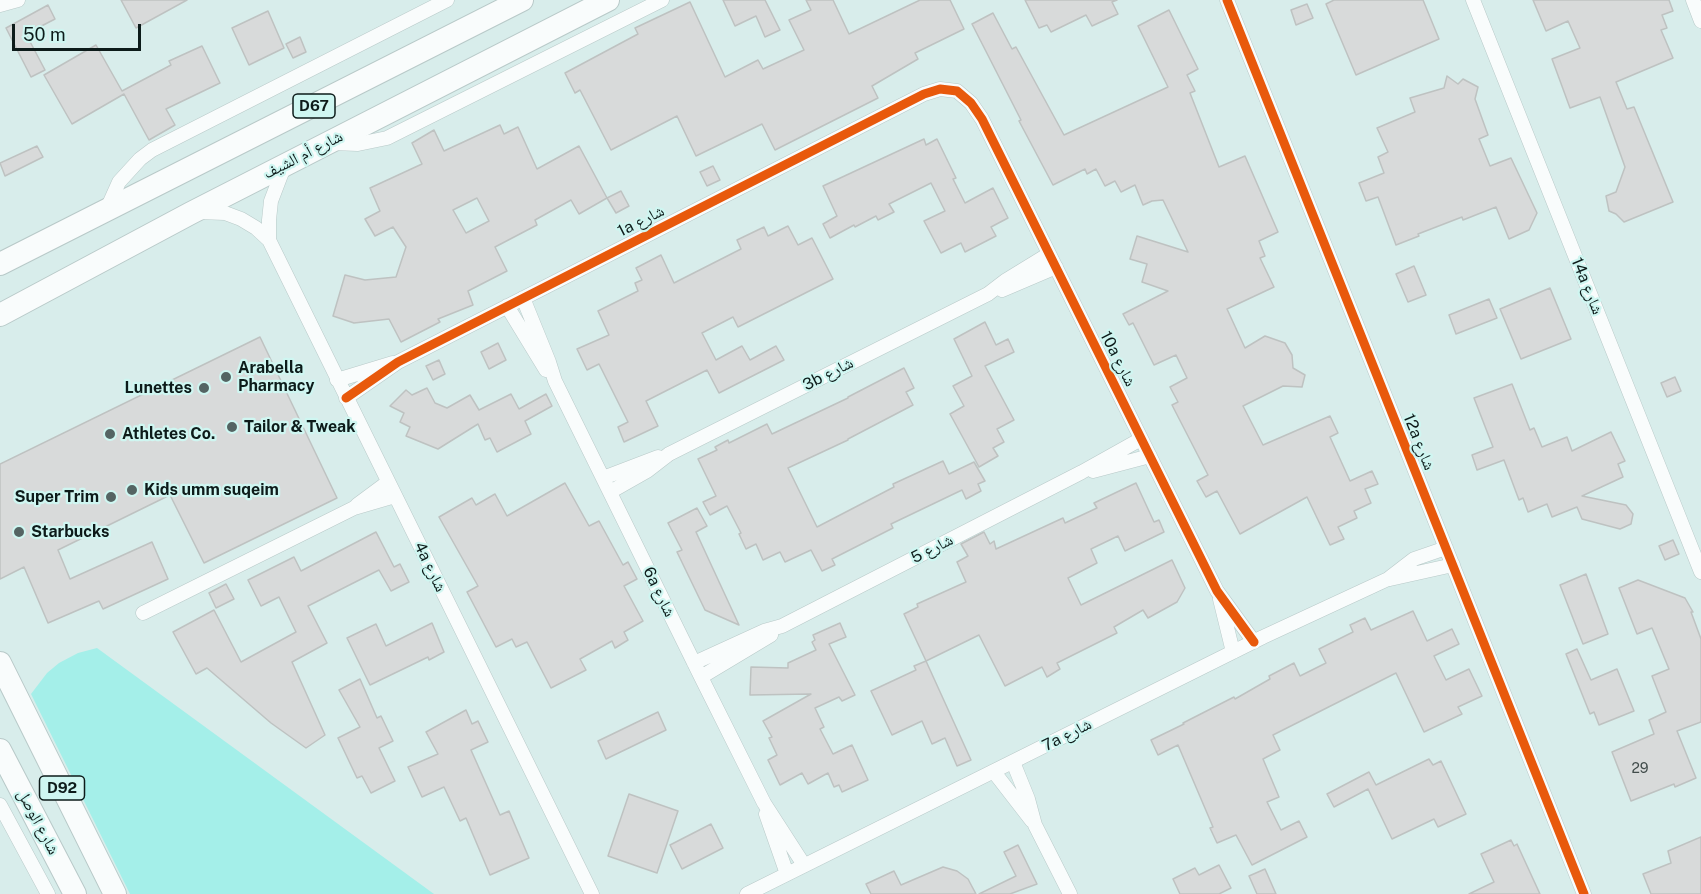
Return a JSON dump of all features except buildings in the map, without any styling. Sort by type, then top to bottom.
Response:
[{"type":"main road","points":[[470,27],[479,12],[497,0]]},
{"type":"main road","name":"D67","points":[[0,264],[522,0]]},
{"type":"main road","name":"شارع أم الشيف","points":[[0,315],[327,142],[608,0]]},
{"type":"main road","points":[[0,249],[31,237],[62,232]]},
{"type":"main road","points":[[0,279],[37,259],[62,232]]},
{"type":"main road","name":"D92","points":[[0,663],[115,894]]},
{"type":"main road","name":"شارع الوصل","points":[[0,750],[75,894]]},
{"type":"street","points":[[0,5],[18,0]]},
{"type":"street","points":[[106,211],[119,182],[140,159],[152,150],[447,0]]},
{"type":"street","points":[[327,142],[358,144],[387,138],[662,0]]},
{"type":"street","name":"12a شارع","points":[[1227,0],[1584,894]]},
{"type":"street","name":"14a شارع","points":[[1473,0],[1701,572]]},
{"type":"street","points":[[1693,0],[1701,21]]},
{"type":"street","name":"1a شارع","points":[[346,399],[398,362],[924,94],[940,89],[957,91]]},
{"type":"street","name":"10a شارع","points":[[957,91],[971,103],[982,119],[1219,594],[1254,642]]},
{"type":"street","name":"4a شارع","points":[[269,240],[268,220],[271,201],[285,165]]},
{"type":"street","name":"4a شارع","points":[[191,213],[209,211],[225,213],[256,228],[269,240],[592,894]]},
{"type":"street","name":"3b شارع","points":[[988,294],[1049,254]]},
{"type":"street","name":"3b شارع","points":[[603,478],[669,454],[988,294],[1056,267]]},
{"type":"street","name":"6a شارع","points":[[523,298],[555,381],[694,663],[764,803],[804,865]]},
{"type":"street","name":"6a شارع","points":[[507,306],[538,359],[555,381]]},
{"type":"street","name":"1a شارع","points":[[337,380],[398,362]]},
{"type":"street","name":"شارع 5","points":[[694,663],[782,626],[1082,472],[1141,439]]},
{"type":"street","name":"3b شارع","points":[[610,492],[647,471],[669,454]]},
{"type":"street","name":"شارع 5","points":[[1082,472],[1150,456]]},
{"type":"street","points":[[354,508],[388,482]]},
{"type":"street","points":[[143,613],[354,508],[395,496]]},
{"type":"street","name":"7a شارع","points":[[747,894],[1233,652],[1388,579],[1414,559],[1446,548]]},
{"type":"street","name":"7a شارع","points":[[1388,579],[1453,565]]},
{"type":"street","name":"10a شارع","points":[[1219,594],[1233,652]]},
{"type":"street","name":"شارع 5","points":[[701,677],[760,643],[782,626]]},
{"type":"street","points":[[1013,762],[1028,799],[1035,825]]},
{"type":"street","points":[[994,772],[1035,825],[1070,894]]},
{"type":"street","name":"6a شارع","points":[[764,803],[787,874]]},
{"type":"street","name":"شارع الوصل","points":[[0,805],[48,894]]},
{"type":"shaded area","points":[[97,648],[434,894],[130,894],[31,694],[47,673],[59,663],[78,653]]},
{"type":"cycle path","points":[[1227,0],[1584,894]]},
{"type":"cycle path","points":[[346,398],[398,362],[924,94],[940,89],[957,91],[971,103],[982,119],[1217,591],[1254,642]]},
{"type":"place","name":"Arabella Pharmacy","points":[[226,377]]},
{"type":"place","name":"Lunettes","points":[[204,388]]},
{"type":"place","name":"Tailor & Tweak","points":[[232,427]]},
{"type":"place","name":"Athletes Co.","points":[[110,434]]},
{"type":"place","name":"Kids umm suqeim","points":[[132,490]]},
{"type":"place","name":"Super Trim","points":[[111,497]]},
{"type":"place","name":"Starbucks","points":[[19,532]]}]
